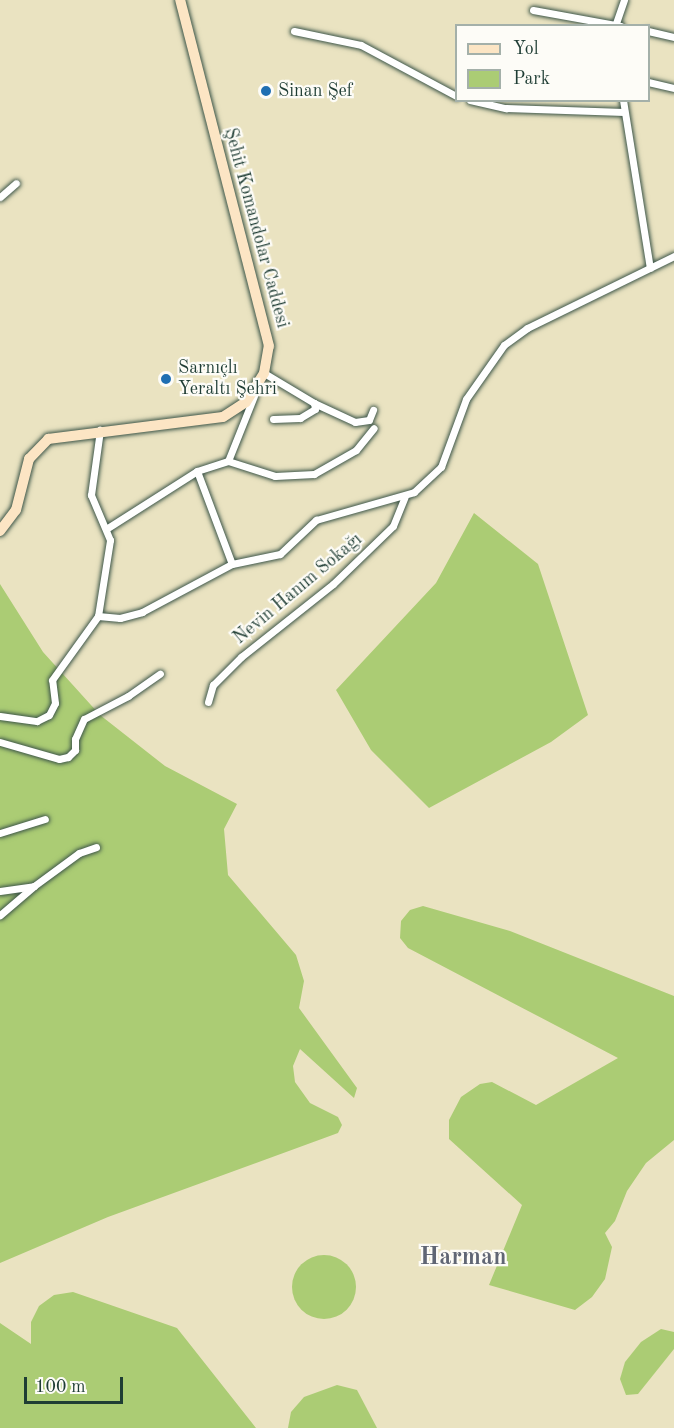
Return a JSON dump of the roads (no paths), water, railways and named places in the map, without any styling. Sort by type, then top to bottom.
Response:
[{"type":"main road","name":"Şehit Komandolar Caddesi","points":[[0,531],[16,510],[29,459],[36,447],[48,439],[100,430],[192,424],[223,417],[246,402],[258,387],[264,373],[269,346],[180,0]]},
{"type":"street","points":[[617,24],[624,0]]},
{"type":"street","points":[[533,10],[611,24]]},
{"type":"street","points":[[294,31],[361,45],[455,95]]},
{"type":"street","points":[[650,31],[674,37]]},
{"type":"street","points":[[650,82],[674,88]]},
{"type":"street","points":[[479,102],[506,108],[624,112]]},
{"type":"street","points":[[623,102],[650,268]]},
{"type":"street","points":[[0,197],[16,183]]},
{"type":"street","points":[[98,616],[120,618],[142,612],[232,564],[280,554],[316,520],[405,497],[424,485],[441,467],[452,442],[461,408],[504,345],[526,328],[674,256]]},
{"type":"street","points":[[264,373],[314,403],[360,423],[369,420],[373,410]]},
{"type":"street","points":[[228,460],[258,387]]},
{"type":"street","points":[[273,419],[300,418],[315,409],[314,403]]},
{"type":"street","points":[[106,529],[197,471],[228,460],[275,476],[314,474],[356,450],[374,428]]},
{"type":"street","points":[[0,716],[37,721],[49,715],[55,703],[52,680],[98,616],[110,540],[91,495],[100,430]]},
{"type":"street","points":[[197,471],[232,564]]},
{"type":"street","name":"Nevin Hanım Sokağı","points":[[208,702],[213,685],[241,657],[333,584],[393,526],[405,497]]},
{"type":"street","points":[[0,742],[58,759],[68,758],[75,750],[75,739],[84,719],[128,696],[160,674]]},
{"type":"street","points":[[0,832],[45,819]]},
{"type":"street","points":[[0,915],[34,886],[80,853],[96,847]]},
{"type":"street","points":[[0,891],[34,886]]},
{"type":"place","name":"Sinan Şef","points":[[266,91]]},
{"type":"place","name":"Sarnıçlı Yeraltı Şehri","points":[[166,379]]},
{"type":"district","name":"Harman","points":[[463,1259]]}]
